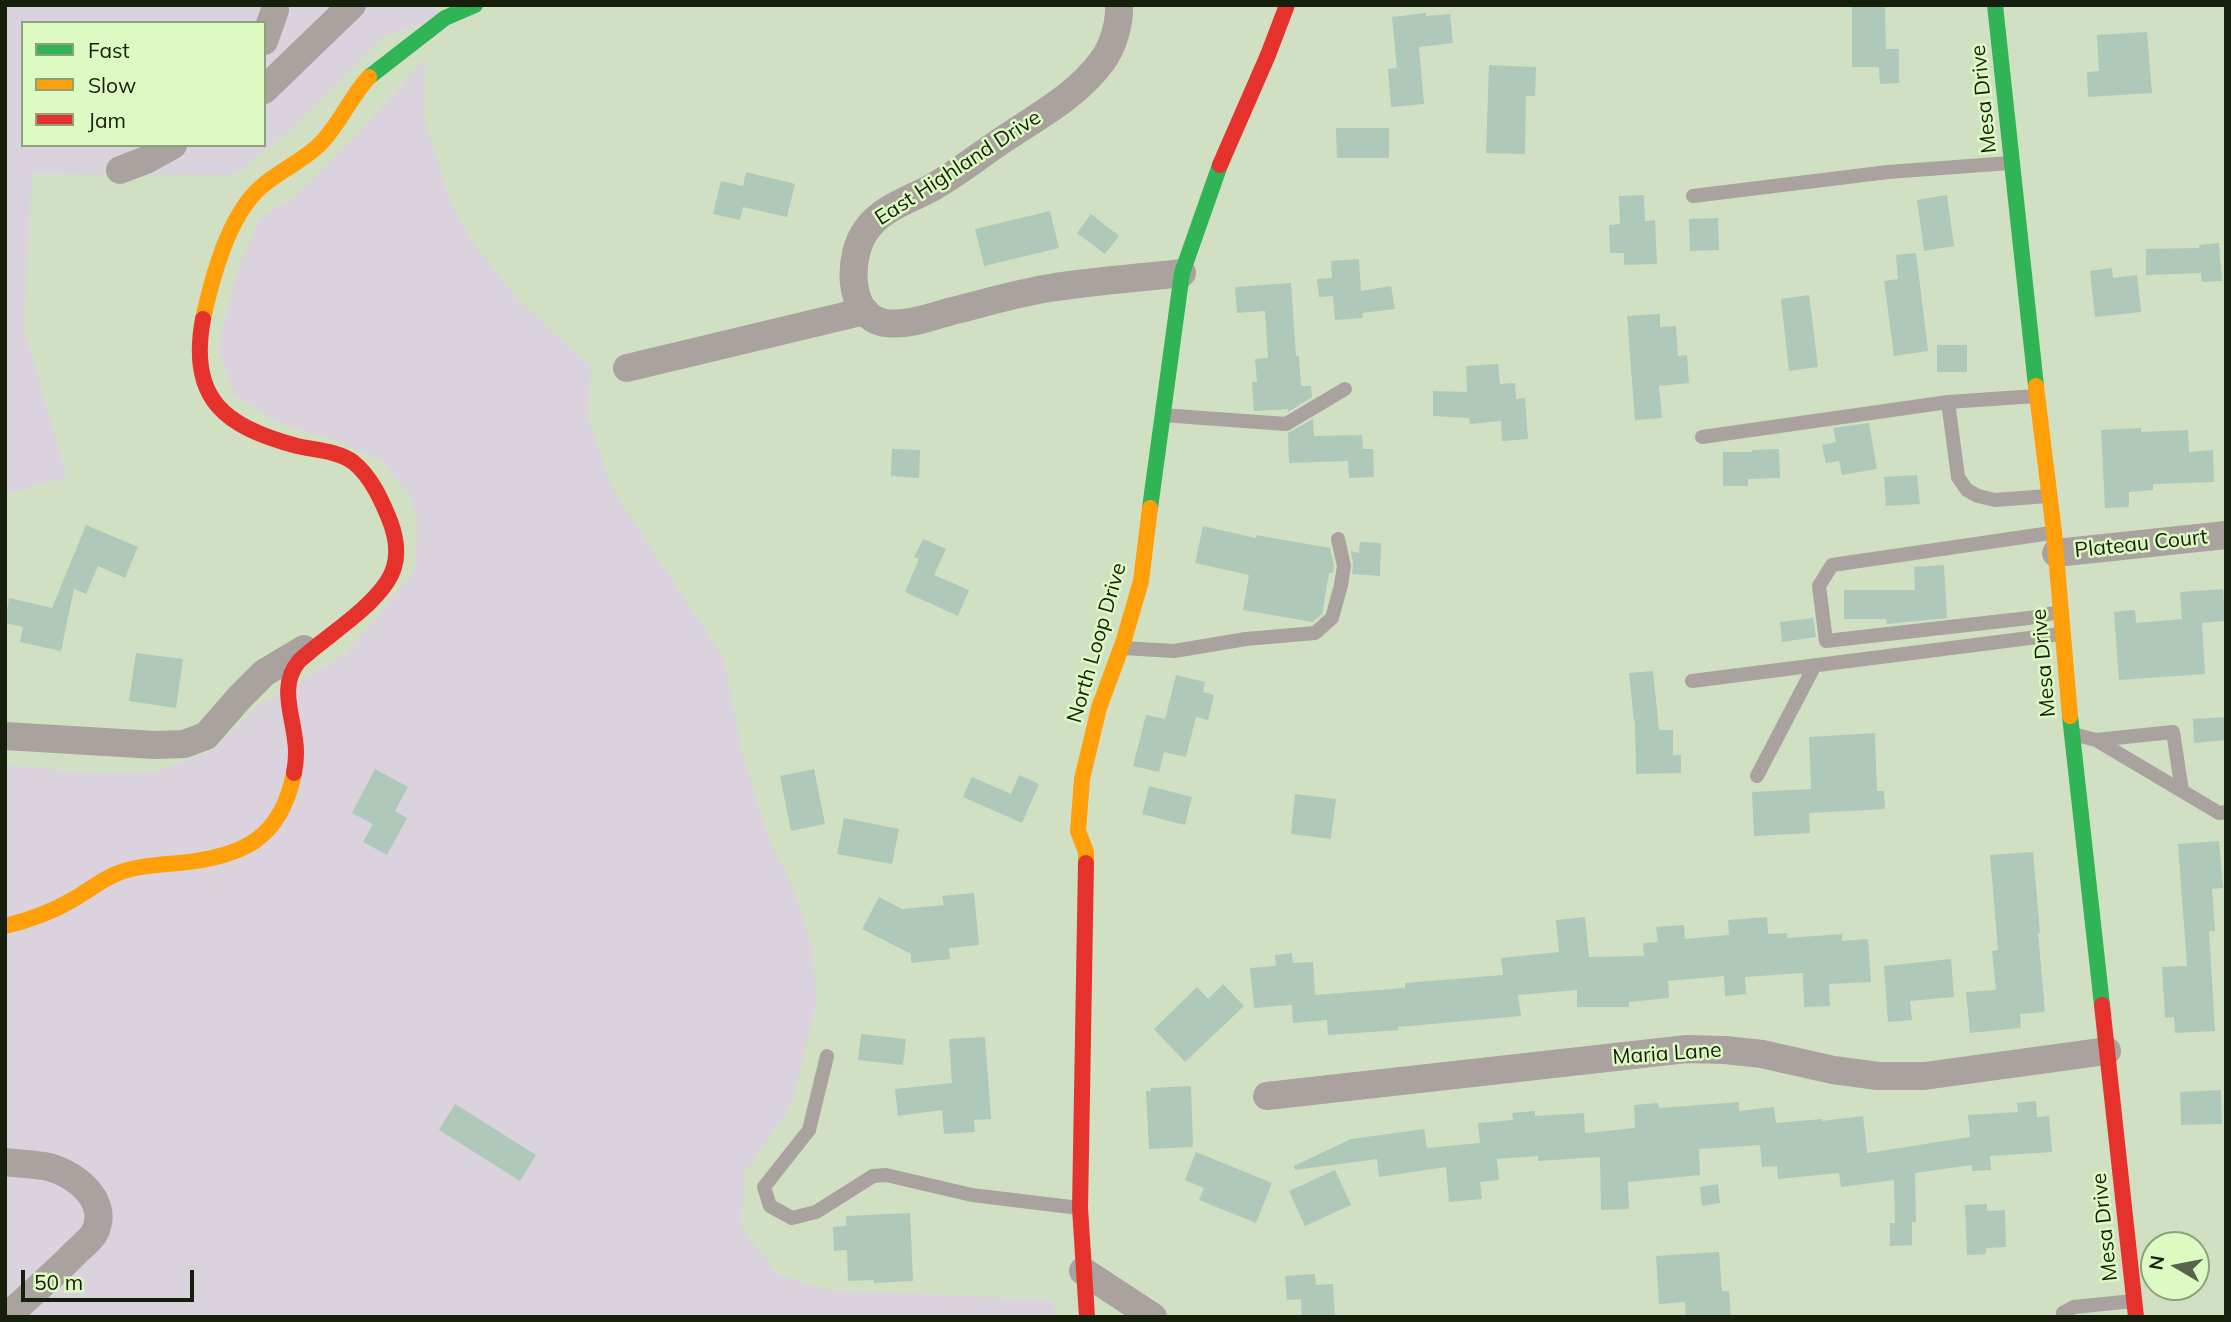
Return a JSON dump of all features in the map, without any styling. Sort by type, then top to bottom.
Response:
[{"type":"street","points":[[266,88],[352,5]]},
{"type":"street","points":[[5,926],[40,917],[114,875],[141,867],[229,855],[259,841],[288,799],[294,778],[296,741],[286,696],[288,681],[305,654],[324,642],[389,581],[396,567],[394,534],[385,510],[364,472],[353,462],[338,455],[274,440],[249,430],[228,416],[210,397],[202,381],[201,327],[214,273],[233,226],[258,190],[313,152],[335,128],[370,76],[447,16],[475,5]]},
{"type":"street","name":"East Highland Drive","points":[[865,312],[852,275],[855,252],[864,231],[874,219],[887,210],[934,186],[1074,92],[1108,52],[1113,40],[1119,5]]},
{"type":"street","name":"North Loop Drive","points":[[1087,1317],[1080,1208],[1086,852],[1078,831],[1082,779],[1099,708],[1141,581],[1182,273],[1217,171],[1287,5]]},
{"type":"street","name":"Mesa Drive","points":[[1995,5],[2055,543],[2072,733],[2135,1309]]},
{"type":"street","points":[[266,35],[275,10]]},
{"type":"street","points":[[120,170],[169,147]]},
{"type":"street","points":[[627,368],[865,312],[881,322],[911,322],[1050,288],[1182,273]]},
{"type":"street","name":"Plateau Court","points":[[2055,543],[2226,534]]},
{"type":"street","points":[[5,736],[155,745],[184,744],[206,736],[264,673],[339,627]]},
{"type":"street","name":"Maria Lane","points":[[1267,1096],[1688,1049],[1725,1049],[1762,1054],[1833,1070],[1878,1076],[1913,1076],[2107,1051]]},
{"type":"street","points":[[5,1163],[50,1168],[82,1184],[94,1197],[98,1208],[98,1222],[93,1236],[7,1317]]},
{"type":"street","points":[[1083,1271],[1153,1317]]},
{"type":"lane","points":[[1693,196],[1888,172],[2012,163]]},
{"type":"lane","points":[[1161,415],[1286,424],[1345,389]]},
{"type":"lane","points":[[1702,437],[1948,402],[2037,396]]},
{"type":"lane","points":[[1948,402],[1958,477],[1967,490],[1995,500],[2049,495]]},
{"type":"lane","points":[[1121,648],[1174,652],[1246,639],[1315,633],[1332,618],[1341,585],[1344,566],[1338,539]]},
{"type":"lane","points":[[2055,543],[1832,565],[1819,586],[1826,641],[2029,618],[2060,611]]},
{"type":"lane","points":[[1692,681],[2062,634]]},
{"type":"lane","points":[[1757,776],[1815,665]]},
{"type":"lane","points":[[2096,740],[2173,732],[2182,792]]},
{"type":"lane","points":[[2072,733],[2096,740],[2219,813],[2226,812]]},
{"type":"lane","points":[[827,1056],[809,1130],[764,1187],[770,1206],[792,1218],[816,1212],[873,1176],[886,1175],[972,1195],[1080,1208]]},
{"type":"lane","points":[[2063,1317],[2063,1313],[2074,1307],[2135,1309]]},
{"type":"shaded area","points":[[5,5],[429,5],[447,16],[384,36],[289,132],[233,175],[32,174],[24,328],[67,477],[5,495]]},
{"type":"shaded area","points":[[425,59],[424,117],[450,202],[476,247],[518,300],[591,367],[588,417],[612,488],[724,659],[742,753],[769,840],[796,894],[813,952],[816,1004],[792,1104],[745,1172],[741,1226],[777,1274],[827,1290],[1053,1300],[1056,1317],[5,1317],[5,765],[93,773],[154,772],[213,750],[259,705],[344,655],[415,570],[418,525],[408,492],[381,461],[336,441],[279,423],[234,395],[218,348],[237,271],[260,218],[297,195]]},
{"type":"building","points":[[1852,5],[1885,5],[1886,49],[1899,49],[1899,83],[1880,84],[1879,67],[1852,67]]},
{"type":"building","points":[[1426,13],[1426,16],[1450,14],[1453,43],[1419,47],[1424,104],[1391,107],[1388,69],[1397,68],[1392,17]]},
{"type":"building","points":[[2147,32],[2152,93],[2088,97],[2087,72],[2099,71],[2097,35]]},
{"type":"building","points":[[1489,65],[1536,67],[1535,96],[1526,96],[1525,154],[1486,153]]},
{"type":"building","points":[[1336,128],[1389,128],[1389,158],[1337,158]]},
{"type":"building","points":[[746,172],[795,184],[787,217],[743,207],[740,220],[713,214],[721,181],[743,186]]},
{"type":"building","points":[[1644,195],[1645,221],[1655,220],[1657,264],[1624,265],[1624,253],[1610,253],[1609,225],[1620,224],[1619,196]]},
{"type":"building","points":[[1947,195],[1954,246],[1924,251],[1917,200]]},
{"type":"building","points":[[1050,211],[1059,248],[984,266],[975,229]]},
{"type":"building","points":[[1091,214],[1119,236],[1105,254],[1077,233]]},
{"type":"building","points":[[1718,218],[1719,250],[1690,251],[1689,219]]},
{"type":"building","points":[[2219,243],[2222,281],[2202,282],[2201,273],[2146,275],[2146,249],[2199,248],[2199,245]]},
{"type":"building","points":[[1916,253],[1928,351],[1894,356],[1884,281],[1898,279],[1896,255]]},
{"type":"building","points":[[1359,259],[1361,291],[1391,286],[1395,309],[1362,313],[1363,318],[1335,320],[1333,296],[1319,297],[1317,279],[1332,278],[1331,261]]},
{"type":"building","points":[[2112,268],[2113,278],[2137,275],[2141,312],[2095,317],[2090,271]]},
{"type":"building","points":[[1291,283],[1301,386],[1311,386],[1312,397],[1288,412],[1288,409],[1254,411],[1252,382],[1257,382],[1255,359],[1268,358],[1265,311],[1237,313],[1235,287]]},
{"type":"building","points":[[1809,295],[1818,367],[1789,371],[1781,299]]},
{"type":"building","points":[[1660,314],[1660,327],[1676,326],[1678,356],[1687,355],[1689,383],[1659,386],[1662,418],[1635,420],[1627,316]]},
{"type":"building","points":[[1937,345],[1967,345],[1967,372],[1937,372]]},
{"type":"building","points":[[1498,364],[1500,384],[1515,383],[1516,399],[1525,398],[1528,439],[1502,441],[1501,421],[1470,424],[1469,418],[1433,416],[1433,391],[1467,392],[1466,366]]},
{"type":"building","points":[[1313,419],[1314,436],[1362,435],[1363,449],[1373,449],[1374,477],[1349,478],[1348,461],[1289,463],[1288,433]]},
{"type":"building","points":[[1869,423],[1877,469],[1842,475],[1839,461],[1826,463],[1822,445],[1836,442],[1833,428]]},
{"type":"building","points":[[2141,428],[2141,432],[2188,430],[2189,452],[2213,450],[2214,482],[2153,484],[2153,490],[2129,492],[2129,507],[2105,508],[2101,430]]},
{"type":"building","points":[[892,449],[920,450],[919,478],[891,476]]},
{"type":"building","points":[[1779,449],[1780,478],[1748,479],[1748,486],[1723,486],[1723,452]]},
{"type":"building","points":[[1917,475],[1920,504],[1886,506],[1884,477]]},
{"type":"building","points":[[86,525],[138,547],[125,578],[98,566],[86,594],[74,589],[61,651],[20,642],[23,627],[5,623],[9,598],[52,608]]},
{"type":"building","points":[[1203,526],[1256,538],[1256,535],[1330,548],[1334,566],[1333,573],[1329,573],[1322,614],[1313,622],[1243,610],[1249,575],[1195,563]]},
{"type":"building","points":[[923,539],[946,549],[934,575],[969,590],[958,616],[905,592],[919,559],[914,557]]},
{"type":"building","points":[[1360,542],[1381,543],[1380,576],[1352,574],[1351,551],[1359,553]]},
{"type":"building","points":[[1944,565],[1947,618],[1887,624],[1886,619],[1844,619],[1844,590],[1915,590],[1914,567]]},
{"type":"building","points":[[2223,589],[2225,621],[2202,623],[2205,674],[2119,680],[2114,612],[2135,610],[2136,623],[2182,619],[2180,592]]},
{"type":"building","points":[[1813,618],[1816,637],[1782,642],[1780,622]]},
{"type":"building","points":[[136,653],[183,659],[176,708],[129,701]]},
{"type":"building","points":[[1653,671],[1659,730],[1673,730],[1673,755],[1681,755],[1681,773],[1636,774],[1635,721],[1629,673]]},
{"type":"building","points":[[1176,675],[1205,682],[1203,692],[1214,695],[1208,720],[1196,717],[1186,757],[1164,752],[1159,772],[1133,766],[1146,715],[1165,719]]},
{"type":"building","points":[[2226,717],[2226,740],[2194,743],[2193,719]]},
{"type":"building","points":[[1875,733],[1877,791],[1884,791],[1885,809],[1809,813],[1810,833],[1754,836],[1752,792],[1811,789],[1809,737]]},
{"type":"building","points":[[375,769],[408,787],[395,811],[407,818],[387,855],[363,842],[373,824],[352,813]]},
{"type":"building","points":[[814,769],[825,824],[791,831],[780,776]]},
{"type":"building","points":[[1019,775],[1039,784],[1022,823],[963,797],[972,777],[1011,794]]},
{"type":"building","points":[[1149,786],[1192,797],[1185,825],[1142,814]]},
{"type":"building","points":[[1295,794],[1336,799],[1331,839],[1291,834]]},
{"type":"building","points":[[844,818],[899,829],[892,864],[837,854]]},
{"type":"building","points":[[2219,841],[2223,888],[2212,889],[2215,931],[2209,931],[2215,1031],[2175,1033],[2174,1017],[2165,1018],[2162,967],[2187,966],[2178,844]]},
{"type":"building","points":[[2033,852],[2045,1012],[2020,1014],[2021,1028],[1970,1033],[1966,992],[1996,990],[1992,951],[1998,950],[1990,855]]},
{"type":"building","points":[[974,893],[979,945],[949,948],[950,959],[911,963],[911,954],[862,929],[879,897],[902,909],[944,905],[942,896]]},
{"type":"building","points":[[1585,917],[1589,957],[1644,956],[1643,943],[1658,942],[1656,927],[1684,925],[1685,939],[1729,935],[1728,920],[1767,917],[1768,934],[1787,933],[1787,938],[1842,934],[1842,941],[1868,939],[1871,982],[1829,984],[1830,1006],[1804,1007],[1803,973],[1745,977],[1746,994],[1725,996],[1724,976],[1668,981],[1669,998],[1629,1002],[1629,1007],[1577,1007],[1577,990],[1518,995],[1521,1016],[1328,1035],[1327,1020],[1293,1023],[1292,1005],[1254,1008],[1250,968],[1276,966],[1275,955],[1292,953],[1293,963],[1313,962],[1315,995],[1405,988],[1405,983],[1503,975],[1501,958],[1559,952],[1556,920]]},
{"type":"building","points":[[1951,959],[1954,997],[1910,1001],[1912,1020],[1888,1022],[1884,966]]},
{"type":"building","points":[[1223,984],[1244,1006],[1185,1062],[1154,1029],[1197,987],[1208,999]]},
{"type":"building","points":[[861,1034],[906,1039],[903,1065],[858,1060]]},
{"type":"building","points":[[985,1037],[991,1119],[974,1120],[975,1132],[944,1134],[942,1110],[898,1116],[895,1089],[952,1083],[949,1039]]},
{"type":"building","points":[[1191,1086],[1193,1147],[1149,1149],[1146,1091],[1151,1091],[1151,1088]]},
{"type":"building","points":[[2221,1090],[2222,1124],[2181,1125],[2180,1092]]},
{"type":"building","points":[[2036,1101],[2037,1117],[2049,1116],[2052,1152],[1990,1156],[1991,1170],[1972,1171],[1972,1165],[1915,1173],[1916,1222],[1912,1222],[1912,1245],[1890,1246],[1890,1223],[1895,1223],[1894,1180],[1841,1187],[1839,1173],[1778,1179],[1777,1166],[1762,1167],[1760,1145],[1699,1149],[1700,1175],[1628,1182],[1629,1209],[1601,1210],[1600,1157],[1538,1161],[1538,1156],[1497,1159],[1499,1180],[1480,1182],[1482,1199],[1449,1202],[1446,1167],[1379,1177],[1377,1159],[1295,1170],[1294,1166],[1351,1139],[1424,1129],[1427,1148],[1480,1143],[1478,1123],[1513,1120],[1512,1113],[1535,1111],[1535,1116],[1584,1113],[1585,1133],[1635,1128],[1634,1105],[1658,1103],[1659,1108],[1739,1102],[1739,1111],[1774,1107],[1776,1123],[1863,1116],[1867,1153],[1970,1137],[1968,1115],[2018,1112],[2017,1103]]},
{"type":"building","points":[[455,1104],[536,1155],[520,1181],[439,1130]]},
{"type":"building","points":[[1196,1152],[1272,1183],[1256,1223],[1199,1200],[1204,1188],[1185,1180]]},
{"type":"building","points":[[1335,1170],[1351,1205],[1305,1226],[1289,1191]]},
{"type":"building","points":[[1718,1184],[1720,1203],[1702,1206],[1700,1187]]},
{"type":"building","points":[[1987,1204],[1987,1211],[2005,1210],[2006,1247],[1986,1248],[1986,1254],[1967,1255],[1965,1205]]},
{"type":"building","points":[[910,1213],[913,1281],[848,1281],[847,1250],[834,1251],[833,1227],[846,1226],[846,1216]]},
{"type":"building","points":[[1719,1252],[1722,1291],[1729,1291],[1731,1317],[1686,1317],[1685,1302],[1659,1304],[1656,1256]]},
{"type":"building","points":[[1315,1274],[1316,1285],[1333,1284],[1335,1317],[1302,1317],[1301,1299],[1287,1300],[1285,1276]]},
{"type":"traffic: fast","points":[[369,77],[445,18],[475,5]]},
{"type":"traffic: fast","points":[[1995,5],[2036,386]]},
{"type":"traffic: fast","points":[[1150,508],[1182,273],[1220,165]]},
{"type":"traffic: fast","points":[[2070,716],[2102,1005]]},
{"type":"traffic: slow","points":[[203,319],[223,248],[249,199],[268,181],[308,155],[322,142],[369,77]]},
{"type":"traffic: slow","points":[[2036,386],[2054,532],[2070,716]]},
{"type":"traffic: slow","points":[[1086,863],[1086,852],[1078,831],[1082,779],[1099,708],[1124,640],[1141,581],[1150,508]]},
{"type":"traffic: slow","points":[[5,926],[57,908],[123,871],[201,860],[239,850],[255,841],[279,814],[288,796],[294,773]]},
{"type":"traffic: jam","points":[[1220,165],[1287,5]]},
{"type":"traffic: jam","points":[[203,319],[201,370],[207,389],[217,405],[232,419],[250,429],[297,446],[333,453],[353,462],[375,489],[395,537],[396,560],[387,582],[368,604],[299,661],[293,670],[288,699],[296,748],[294,773]]},
{"type":"traffic: jam","points":[[1086,863],[1080,1208],[1087,1317]]},
{"type":"traffic: jam","points":[[2102,1005],[2136,1317]]}]
